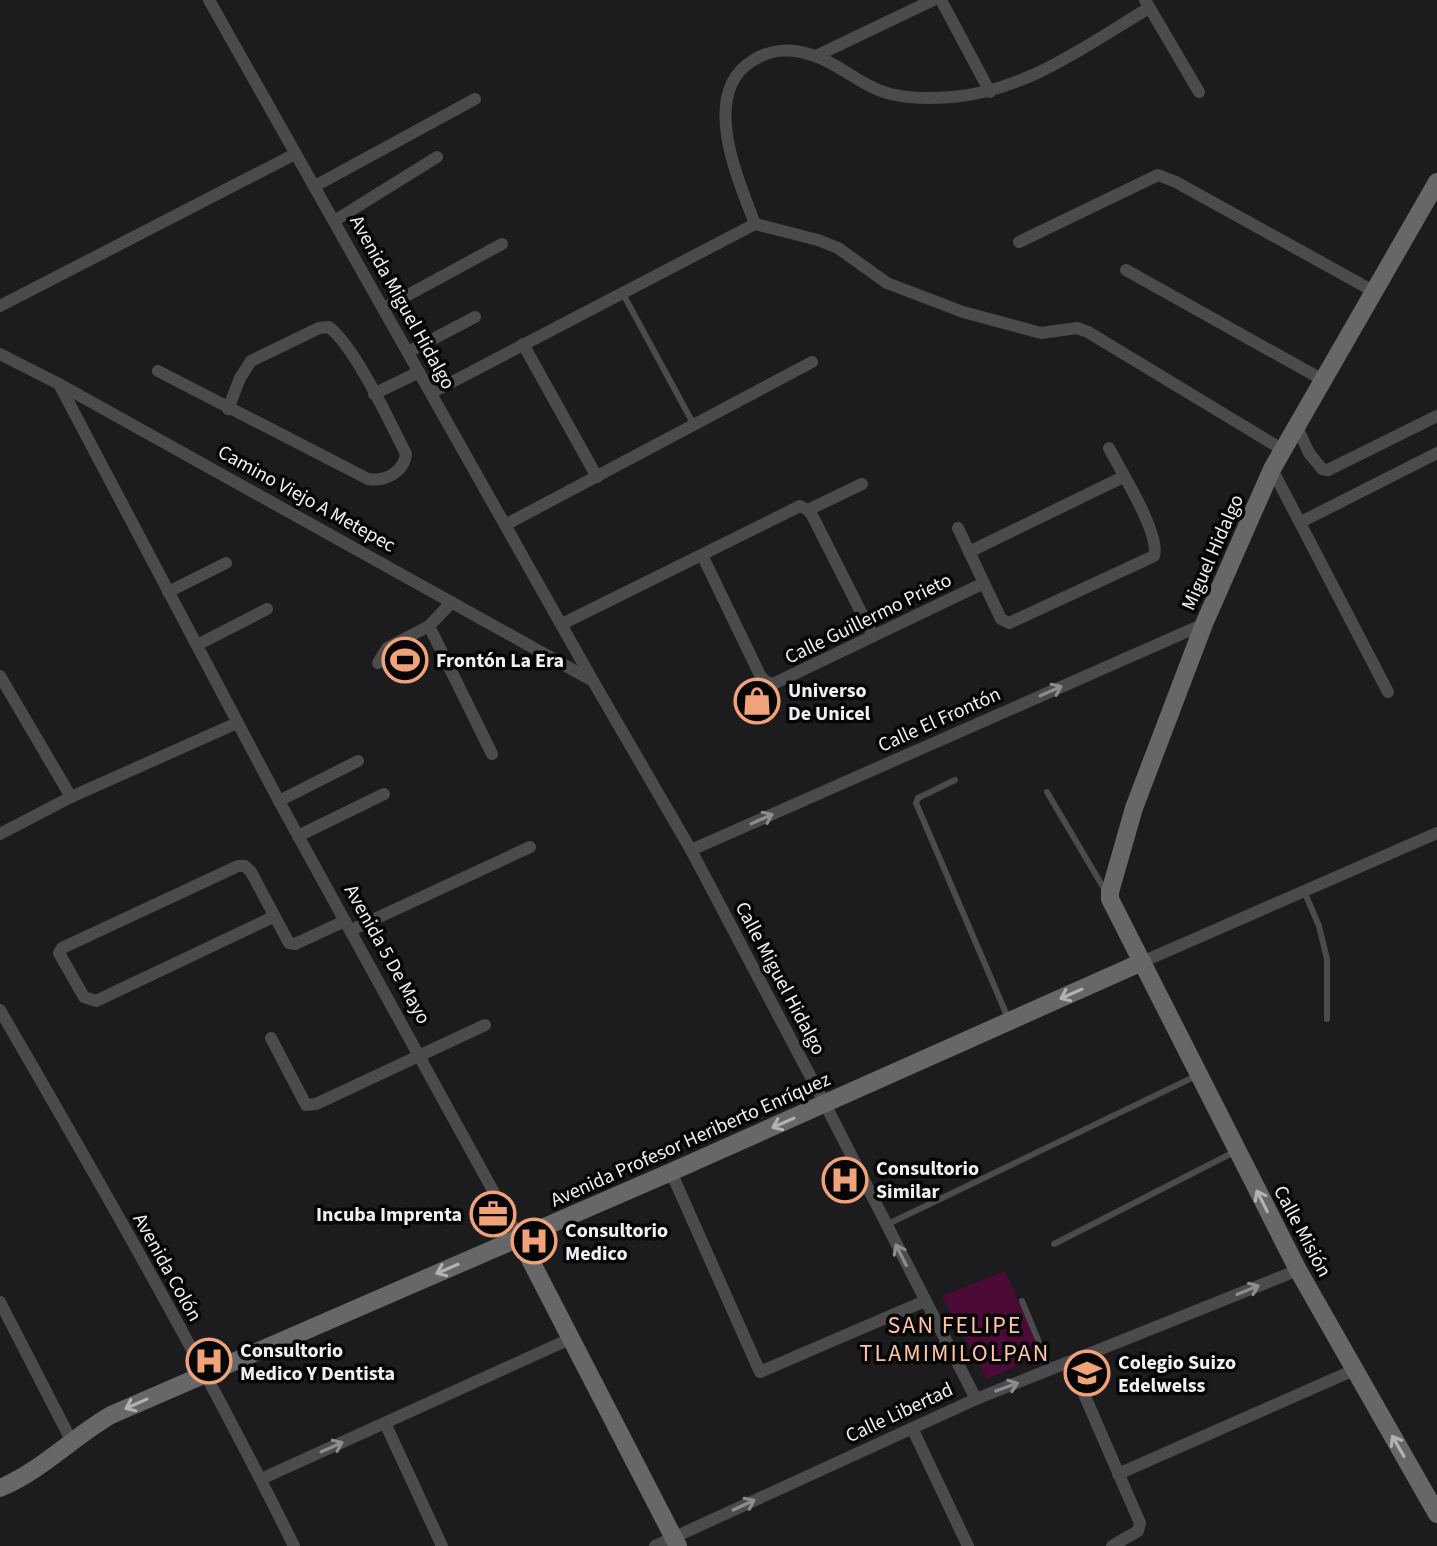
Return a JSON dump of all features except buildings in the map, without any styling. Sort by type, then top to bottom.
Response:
[{"type":"main road","name":"Miguel Hidalgo","points":[[1110,899],[1111,885],[1134,808],[1204,624],[1272,469],[1437,182]]},
{"type":"main road","points":[[1110,899],[1142,962]]},
{"type":"main road","name":"Avenida Profesor Heriberto Enríquez","points":[[0,1488],[33,1470],[71,1440],[111,1415],[671,1172],[1142,962]]},
{"type":"main road","name":"Calle Misión","points":[[1142,962],[1298,1270],[1437,1514]]},
{"type":"main road","name":"Avenida 5 De Mayo","points":[[519,1238],[676,1542]]},
{"type":"street","name":"Avenida Miguel Hidalgo","points":[[209,0],[562,624]]},
{"type":"street","points":[[816,56],[933,0]]},
{"type":"street","points":[[941,0],[990,92]]},
{"type":"street","points":[[755,224],[728,151],[725,125],[729,95],[739,74],[746,64],[778,49],[816,56],[877,90],[918,98],[990,92],[1046,69],[1147,4],[1199,92]]},
{"type":"street","points":[[315,186],[475,99]]},
{"type":"street","points":[[0,306],[295,154]]},
{"type":"street","points":[[334,221],[437,157]]},
{"type":"street","points":[[1019,242],[1158,175],[1375,292]]},
{"type":"street","points":[[431,393],[755,224],[838,248],[887,283],[963,312],[1032,332],[1077,328],[1088,332],[1283,450]]},
{"type":"street","points":[[384,308],[502,244]]},
{"type":"street","points":[[1126,270],[1323,380]]},
{"type":"street","points":[[408,352],[475,317]]},
{"type":"street","points":[[158,371],[228,409],[358,476],[377,481],[404,464],[406,454],[374,394],[339,336],[325,327],[251,361],[240,378],[228,409]]},
{"type":"street","points":[[523,344],[597,477]]},
{"type":"street","name":"Camino Viejo A Metepec","points":[[0,354],[593,681]]},
{"type":"street","points":[[505,525],[812,362]]},
{"type":"street","points":[[374,394],[419,372]]},
{"type":"street","name":"Avenida 5 De Mayo","points":[[59,384],[279,801],[519,1238]]},
{"type":"street","points":[[1297,427],[1314,460],[1322,469],[1328,470],[1437,416]]},
{"type":"street","points":[[958,528],[1001,619],[1012,623],[1154,556],[1156,550],[1151,531],[1109,448]]},
{"type":"street","points":[[1301,522],[1437,453]]},
{"type":"street","points":[[1272,469],[1388,692]]},
{"type":"street","points":[[969,552],[1123,477]]},
{"type":"street","points":[[562,624],[802,508],[862,484]]},
{"type":"street","points":[[802,508],[873,636]]},
{"type":"street","name":"Calle Guillermo Prieto","points":[[702,555],[760,675],[765,681],[779,683],[984,583]]},
{"type":"street","points":[[168,592],[226,563]]},
{"type":"street","points":[[378,663],[392,645],[429,626],[452,602]]},
{"type":"street","points":[[197,645],[267,609]]},
{"type":"street","name":"Calle Miguel Hidalgo","points":[[562,624],[691,850],[976,1399]]},
{"type":"street","name":"Calle El Frontón","points":[[691,850],[1204,624]]},
{"type":"street","points":[[429,626],[492,754]]},
{"type":"street","points":[[0,676],[71,797]]},
{"type":"street","points":[[0,834],[71,797],[237,723]]},
{"type":"street","points":[[279,801],[358,761]]},
{"type":"street","points":[[298,836],[384,794]]},
{"type":"street","points":[[1142,962],[1437,833]]},
{"type":"street","points":[[273,917],[96,1001],[84,997],[59,953],[62,948],[238,866],[245,866],[251,872],[285,940],[292,944],[348,926],[530,847]]},
{"type":"street","name":"Avenida Colón","points":[[0,1010],[204,1373],[294,1546]]},
{"type":"street","points":[[271,1038],[306,1105],[316,1104],[485,1025]]},
{"type":"street","points":[[671,1172],[760,1372],[925,1301]]},
{"type":"street","name":"Calle Libertad","points":[[655,1546],[676,1542],[976,1399],[1298,1270]]},
{"type":"street","points":[[0,1302],[71,1440]]},
{"type":"street","points":[[261,1479],[572,1338]]},
{"type":"street","points":[[1070,1362],[1138,1518],[1140,1527],[1129,1542],[1112,1546]]},
{"type":"street","points":[[1118,1474],[1354,1370]]},
{"type":"street","points":[[385,1423],[442,1546]]},
{"type":"street","points":[[912,1428],[968,1546]]},
{"type":"lane","points":[[622,292],[694,425]]},
{"type":"lane","points":[[955,780],[921,796],[916,803],[1009,1021]]},
{"type":"lane","points":[[1047,792],[1110,899]]},
{"type":"lane","points":[[1304,891],[1319,926],[1327,959],[1327,1019]]},
{"type":"lane","points":[[886,1225],[1199,1074]]},
{"type":"lane","points":[[1054,1244],[1236,1151]]},
{"type":"lane","points":[[1022,1301],[1051,1371]]},
{"type":"shaded area","points":[[1005,1271],[1042,1355],[987,1379],[942,1296]]},
{"type":"place","name":"Frontón La Era","points":[[405,660]]},
{"type":"place","name":"Universo De Unicel","points":[[757,701]]},
{"type":"place","name":"Consultorio Similar","points":[[845,1180]]},
{"type":"place","name":"Incuba Imprenta","points":[[493,1214]]},
{"type":"place","name":"Consultorio Medico","points":[[534,1241]]},
{"type":"place","name":"Consultorio Medico Y Dentista","points":[[209,1361]]},
{"type":"place","name":"Colegio Suizo Edelwelss","points":[[1087,1373]]},
{"type":"district","name":"SAN FELIPE TLAMIMILOLPAN","points":[[955,1339]]}]
